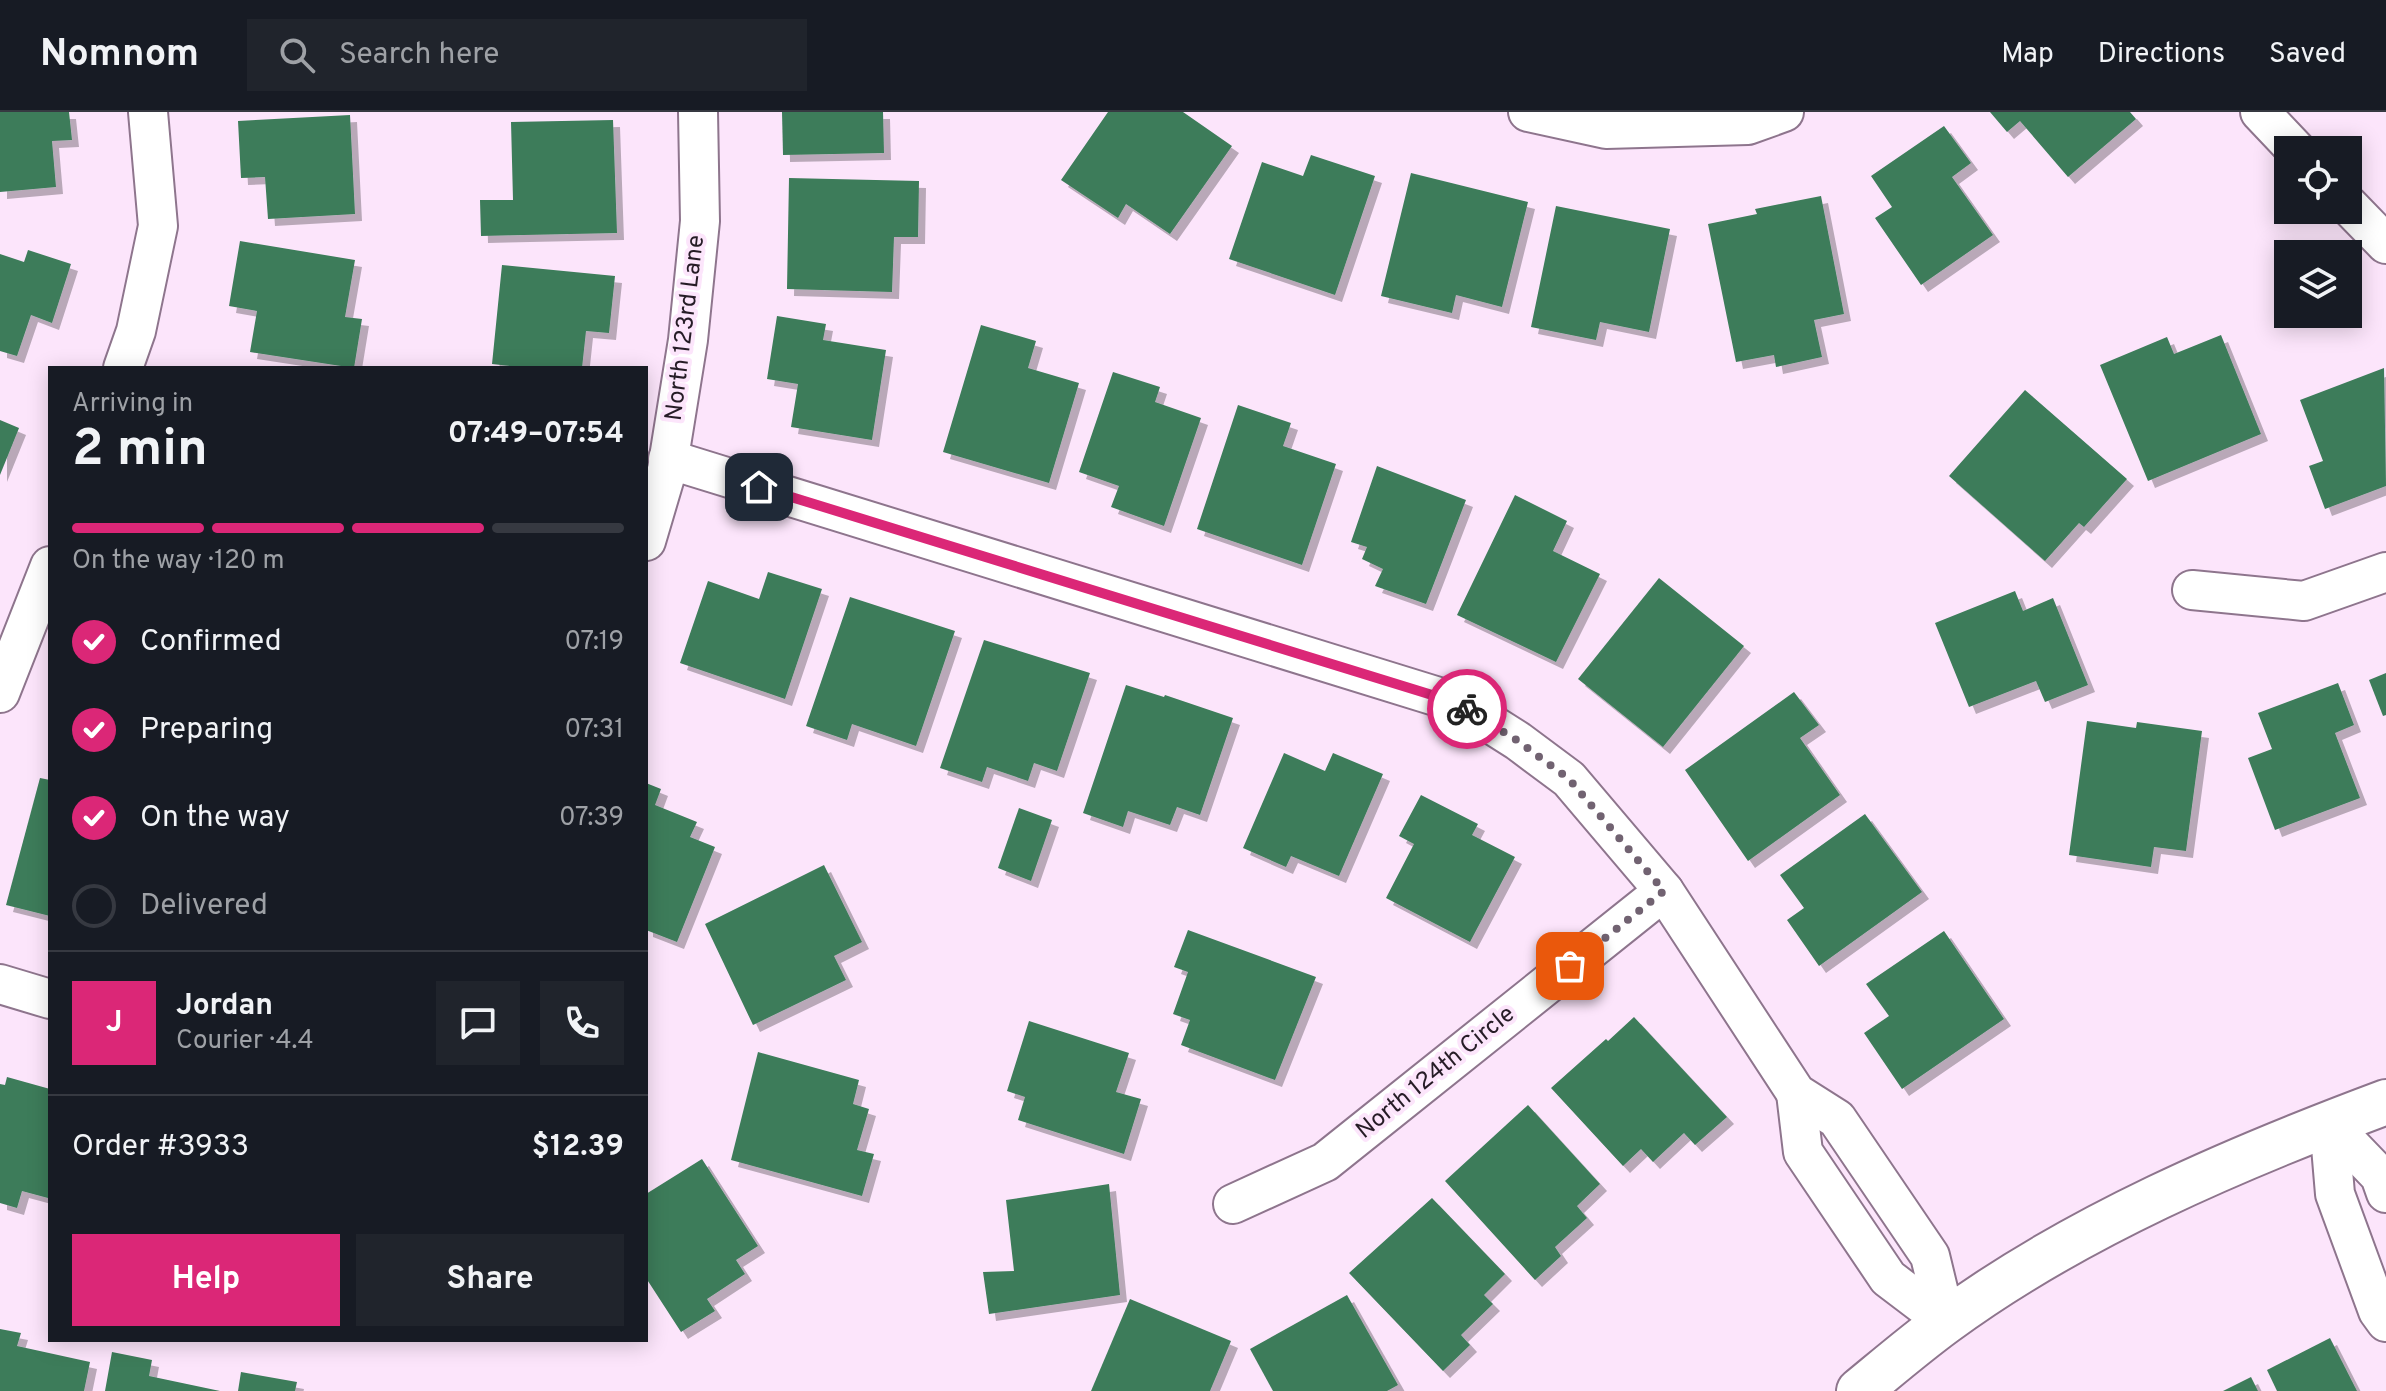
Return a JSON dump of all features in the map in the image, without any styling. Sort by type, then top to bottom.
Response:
[{"type":"street","points":[[124,366],[136,331],[158,226],[148,112]]},
{"type":"street","name":"North 123rd Lane","points":[[648,534],[668,459],[688,340],[700,221],[698,112]]},
{"type":"street","points":[[1528,112],[1606,129],[1748,125],[1784,112]]},
{"type":"street","points":[[2260,112],[2283,136]]},
{"type":"street","points":[[2362,219],[2386,244]]},
{"type":"street","points":[[668,459],[1458,703],[1518,741],[1569,779],[1664,891],[1796,1093],[1803,1152],[1888,1278],[1946,1322]]},
{"type":"street","points":[[0,693],[48,571]]},
{"type":"street","points":[[2192,590],[2304,601],[2386,572]]},
{"type":"street","name":"North 124th Circle","points":[[1233,1204],[1325,1162],[1664,891]]},
{"type":"street","points":[[0,984],[48,998]]},
{"type":"street","points":[[1859,1391],[1946,1322],[2034,1265],[2126,1214],[2329,1123],[2386,1102]]},
{"type":"street","points":[[2329,1123],[2380,1176],[2386,1193]]},
{"type":"street","points":[[2329,1123],[2335,1194],[2378,1311],[2386,1322]]},
{"type":"building","points":[[0,112],[69,112],[72,140],[52,141],[56,187],[0,192]]},
{"type":"building","points":[[782,112],[883,112],[884,153],[783,155]]},
{"type":"building","points":[[1108,112],[1183,112],[1232,146],[1170,234],[1126,204],[1118,218],[1061,180]]},
{"type":"building","points":[[1990,112],[2130,112],[2136,119],[2068,177],[2020,121],[2007,132]]},
{"type":"building","points":[[350,115],[355,214],[268,219],[265,177],[241,178],[238,121]]},
{"type":"building","points":[[613,120],[617,233],[481,236],[480,200],[513,200],[511,122]]},
{"type":"building","points":[[1944,126],[1971,163],[1952,177],[1993,235],[1921,285],[1875,218],[1892,207],[1871,176]]},
{"type":"building","points":[[1311,155],[1375,176],[1335,295],[1229,259],[1262,162],[1303,176]]},
{"type":"building","points":[[1411,173],[1528,202],[1502,307],[1456,295],[1452,313],[1381,296]]},
{"type":"building","points":[[789,178],[919,181],[918,237],[894,237],[892,292],[787,289]]},
{"type":"building","points":[[1821,196],[1844,314],[1814,320],[1822,357],[1776,367],[1774,355],[1736,362],[1708,224],[1757,214],[1755,209]]},
{"type":"building","points":[[1556,206],[1670,229],[1649,332],[1600,322],[1596,340],[1531,327]]},
{"type":"building","points":[[240,241],[355,260],[345,317],[362,319],[354,366],[250,352],[257,311],[229,306]]},
{"type":"building","points":[[28,250],[71,264],[52,323],[31,315],[17,356],[0,351],[0,254],[24,262]]},
{"type":"building","points":[[502,265],[615,276],[609,333],[586,331],[582,366],[492,364]]},
{"type":"building","points":[[777,316],[826,324],[823,340],[886,350],[872,440],[791,427],[798,384],[767,379]]},
{"type":"building","points":[[981,325],[1036,341],[1028,368],[1079,383],[1049,483],[943,452]]},
{"type":"building","points":[[2221,335],[2261,434],[2148,481],[2100,365],[2167,337],[2174,354]]},
{"type":"building","points":[[2384,368],[2386,486],[2325,509],[2309,466],[2323,461],[2300,400]]},
{"type":"building","points":[[1113,372],[1160,387],[1155,402],[1201,418],[1164,526],[1111,507],[1119,486],[1079,472]]},
{"type":"building","points":[[2025,390],[2127,479],[2084,527],[2079,523],[2045,561],[1949,476]]},
{"type":"building","points":[[1238,405],[1291,423],[1283,446],[1336,464],[1302,565],[1197,529]]},
{"type":"building","points":[[0,420],[19,428],[0,475]]},
{"type":"building","points":[[1377,466],[1466,500],[1426,604],[1375,586],[1383,569],[1362,559],[1367,547],[1351,542]]},
{"type":"building","points":[[1515,495],[1567,521],[1553,551],[1600,574],[1556,662],[1457,615]]},
{"type":"building","points":[[768,572],[822,589],[785,699],[680,663],[708,581],[759,599]]},
{"type":"building","points":[[1659,578],[1744,646],[1663,747],[1578,679]]},
{"type":"building","points":[[2015,591],[2023,611],[2053,598],[2088,685],[2045,702],[2036,681],[1969,707],[1935,623]]},
{"type":"building","points":[[850,597],[955,631],[916,746],[852,724],[847,740],[806,726]]},
{"type":"building","points":[[984,640],[1090,673],[1057,771],[1034,763],[1028,781],[987,767],[982,782],[940,768]]},
{"type":"building","points":[[2386,673],[2386,715],[2383,716],[2369,680]]},
{"type":"building","points":[[2338,683],[2354,725],[2335,733],[2360,798],[2275,830],[2248,758],[2272,749],[2258,713]]},
{"type":"building","points":[[1126,685],[1233,718],[1200,815],[1177,807],[1170,825],[1128,811],[1123,827],[1083,813]]},
{"type":"building","points":[[1794,692],[1819,725],[1800,738],[1840,795],[1748,861],[1685,770]]},
{"type":"building","points":[[2087,721],[2136,728],[2137,722],[2202,731],[2186,851],[2154,847],[2151,867],[2069,855]]},
{"type":"building","points":[[1284,753],[1325,771],[1333,753],[1383,774],[1339,876],[1291,856],[1286,867],[1243,848]]},
{"type":"building","points":[[40,778],[48,780],[48,916],[6,905]]},
{"type":"building","points":[[648,784],[661,789],[655,805],[697,822],[690,837],[715,847],[677,942],[648,931]]},
{"type":"building","points":[[1421,795],[1478,824],[1472,835],[1515,857],[1470,942],[1386,898],[1414,844],[1399,836]]},
{"type":"building","points":[[1019,808],[1052,820],[1031,881],[998,868]]},
{"type":"building","points":[[1865,814],[1922,892],[1819,966],[1787,920],[1804,908],[1780,875]]},
{"type":"building","points":[[824,865],[862,942],[834,956],[846,980],[753,1025],[705,924]]},
{"type":"building","points":[[1188,930],[1316,977],[1275,1080],[1181,1045],[1190,1020],[1173,1014],[1188,972],[1174,967]]},
{"type":"building","points":[[1944,931],[2004,1019],[1902,1089],[1864,1033],[1889,1016],[1866,984]]},
{"type":"building","points":[[1634,1017],[1727,1117],[1695,1145],[1684,1133],[1653,1162],[1641,1149],[1623,1166],[1551,1088]]},
{"type":"building","points":[[1029,1021],[1129,1053],[1116,1092],[1141,1099],[1124,1154],[1018,1120],[1025,1097],[1007,1091]]},
{"type":"building","points":[[758,1052],[859,1080],[853,1104],[869,1109],[857,1150],[874,1154],[862,1196],[731,1160]]},
{"type":"building","points":[[7,1077],[48,1088],[48,1198],[22,1191],[17,1208],[0,1203],[0,1084],[5,1085]]},
{"type":"building","points":[[1528,1105],[1600,1184],[1577,1206],[1587,1218],[1555,1247],[1561,1256],[1535,1280],[1445,1181]]},
{"type":"building","points":[[702,1159],[758,1246],[736,1260],[745,1274],[707,1299],[715,1311],[681,1332],[648,1281],[648,1193]]},
{"type":"building","points":[[1109,1184],[1120,1295],[989,1314],[983,1272],[1014,1271],[1006,1200]]},
{"type":"building","points":[[1432,1198],[1505,1274],[1484,1295],[1493,1304],[1461,1335],[1470,1345],[1443,1371],[1349,1273]]},
{"type":"building","points":[[1347,1295],[1398,1385],[1387,1391],[1273,1391],[1250,1349]]},
{"type":"building","points":[[1130,1299],[1231,1341],[1210,1391],[1091,1391]]},
{"type":"building","points":[[0,1329],[21,1333],[17,1346],[90,1362],[84,1391],[0,1391]]},
{"type":"building","points":[[2330,1338],[2357,1391],[2277,1391],[2267,1370]]},
{"type":"building","points":[[112,1352],[152,1360],[149,1376],[220,1391],[105,1391]]},
{"type":"building","points":[[241,1372],[297,1382],[295,1391],[238,1391]]},
{"type":"building","points":[[2251,1377],[2258,1391],[2223,1391]]},
{"type":"way so far","points":[[1467,709],[1518,741],[1569,779],[1664,891],[1570,966]]},
{"type":"route","points":[[759,487],[1458,703],[1467,709]]}]
